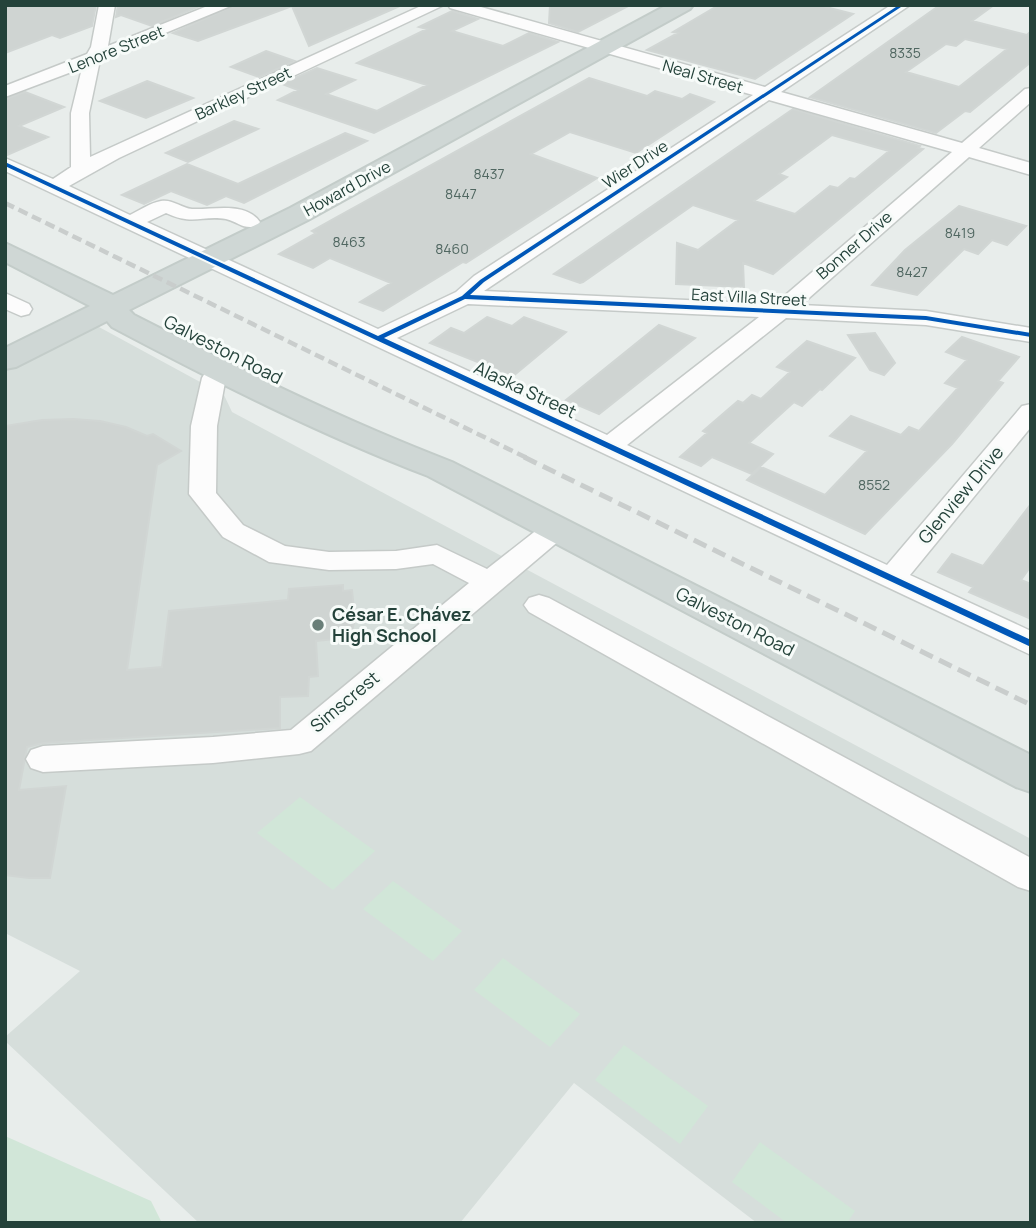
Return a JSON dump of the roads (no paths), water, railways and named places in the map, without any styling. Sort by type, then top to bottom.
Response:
[{"type":"main road","name":"Howard Drive","points":[[5,340],[102,301],[198,256],[299,214],[468,115],[665,8]]},
{"type":"main road","name":"Howard Drive","points":[[198,256],[250,222],[468,115]]},
{"type":"main road","name":"Galveston Road","points":[[8,253],[102,301],[145,309],[303,401]]},
{"type":"main road","name":"Howard Drive","points":[[5,360],[102,301]]},
{"type":"main road","name":"Galveston Road","points":[[102,301],[123,321],[223,373],[391,435],[440,469],[1031,775]]},
{"type":"street","points":[[81,169],[80,113],[92,59],[99,47],[107,5]]},
{"type":"street","name":"Lenore Street","points":[[5,92],[225,5]]},
{"type":"street","name":"Barkley Street","points":[[54,187],[81,169],[436,5]]},
{"type":"street","name":"Neal Street","points":[[456,5],[1031,169]]},
{"type":"street","name":"Wier Drive","points":[[379,338],[464,297],[482,281],[902,5]]},
{"type":"street","name":"Bonner Drive","points":[[608,447],[779,313],[962,150],[1031,93]]},
{"type":"street","name":"Alaska Street","points":[[5,164],[1031,644]]},
{"type":"street","points":[[130,223],[162,206],[169,206],[187,215],[228,213],[250,222]]},
{"type":"street","name":"East Villa Street","points":[[464,297],[926,318],[1031,335]]},
{"type":"street","points":[[223,373],[214,378],[204,426],[202,494],[233,531],[279,555],[329,561],[396,560],[437,554],[489,582]]},
{"type":"street","name":"Glenview Drive","points":[[891,579],[1031,411]]},
{"type":"street","name":"Simscrest","points":[[43,759],[213,750],[299,741],[557,528]]},
{"type":"street","points":[[539,605],[1031,876]]},
{"type":"railway","points":[[5,203],[527,458]]},
{"type":"railway","points":[[524,457],[1031,705]]},
{"type":"place","name":"César E. Chávez High School","points":[[318,625]]}]
